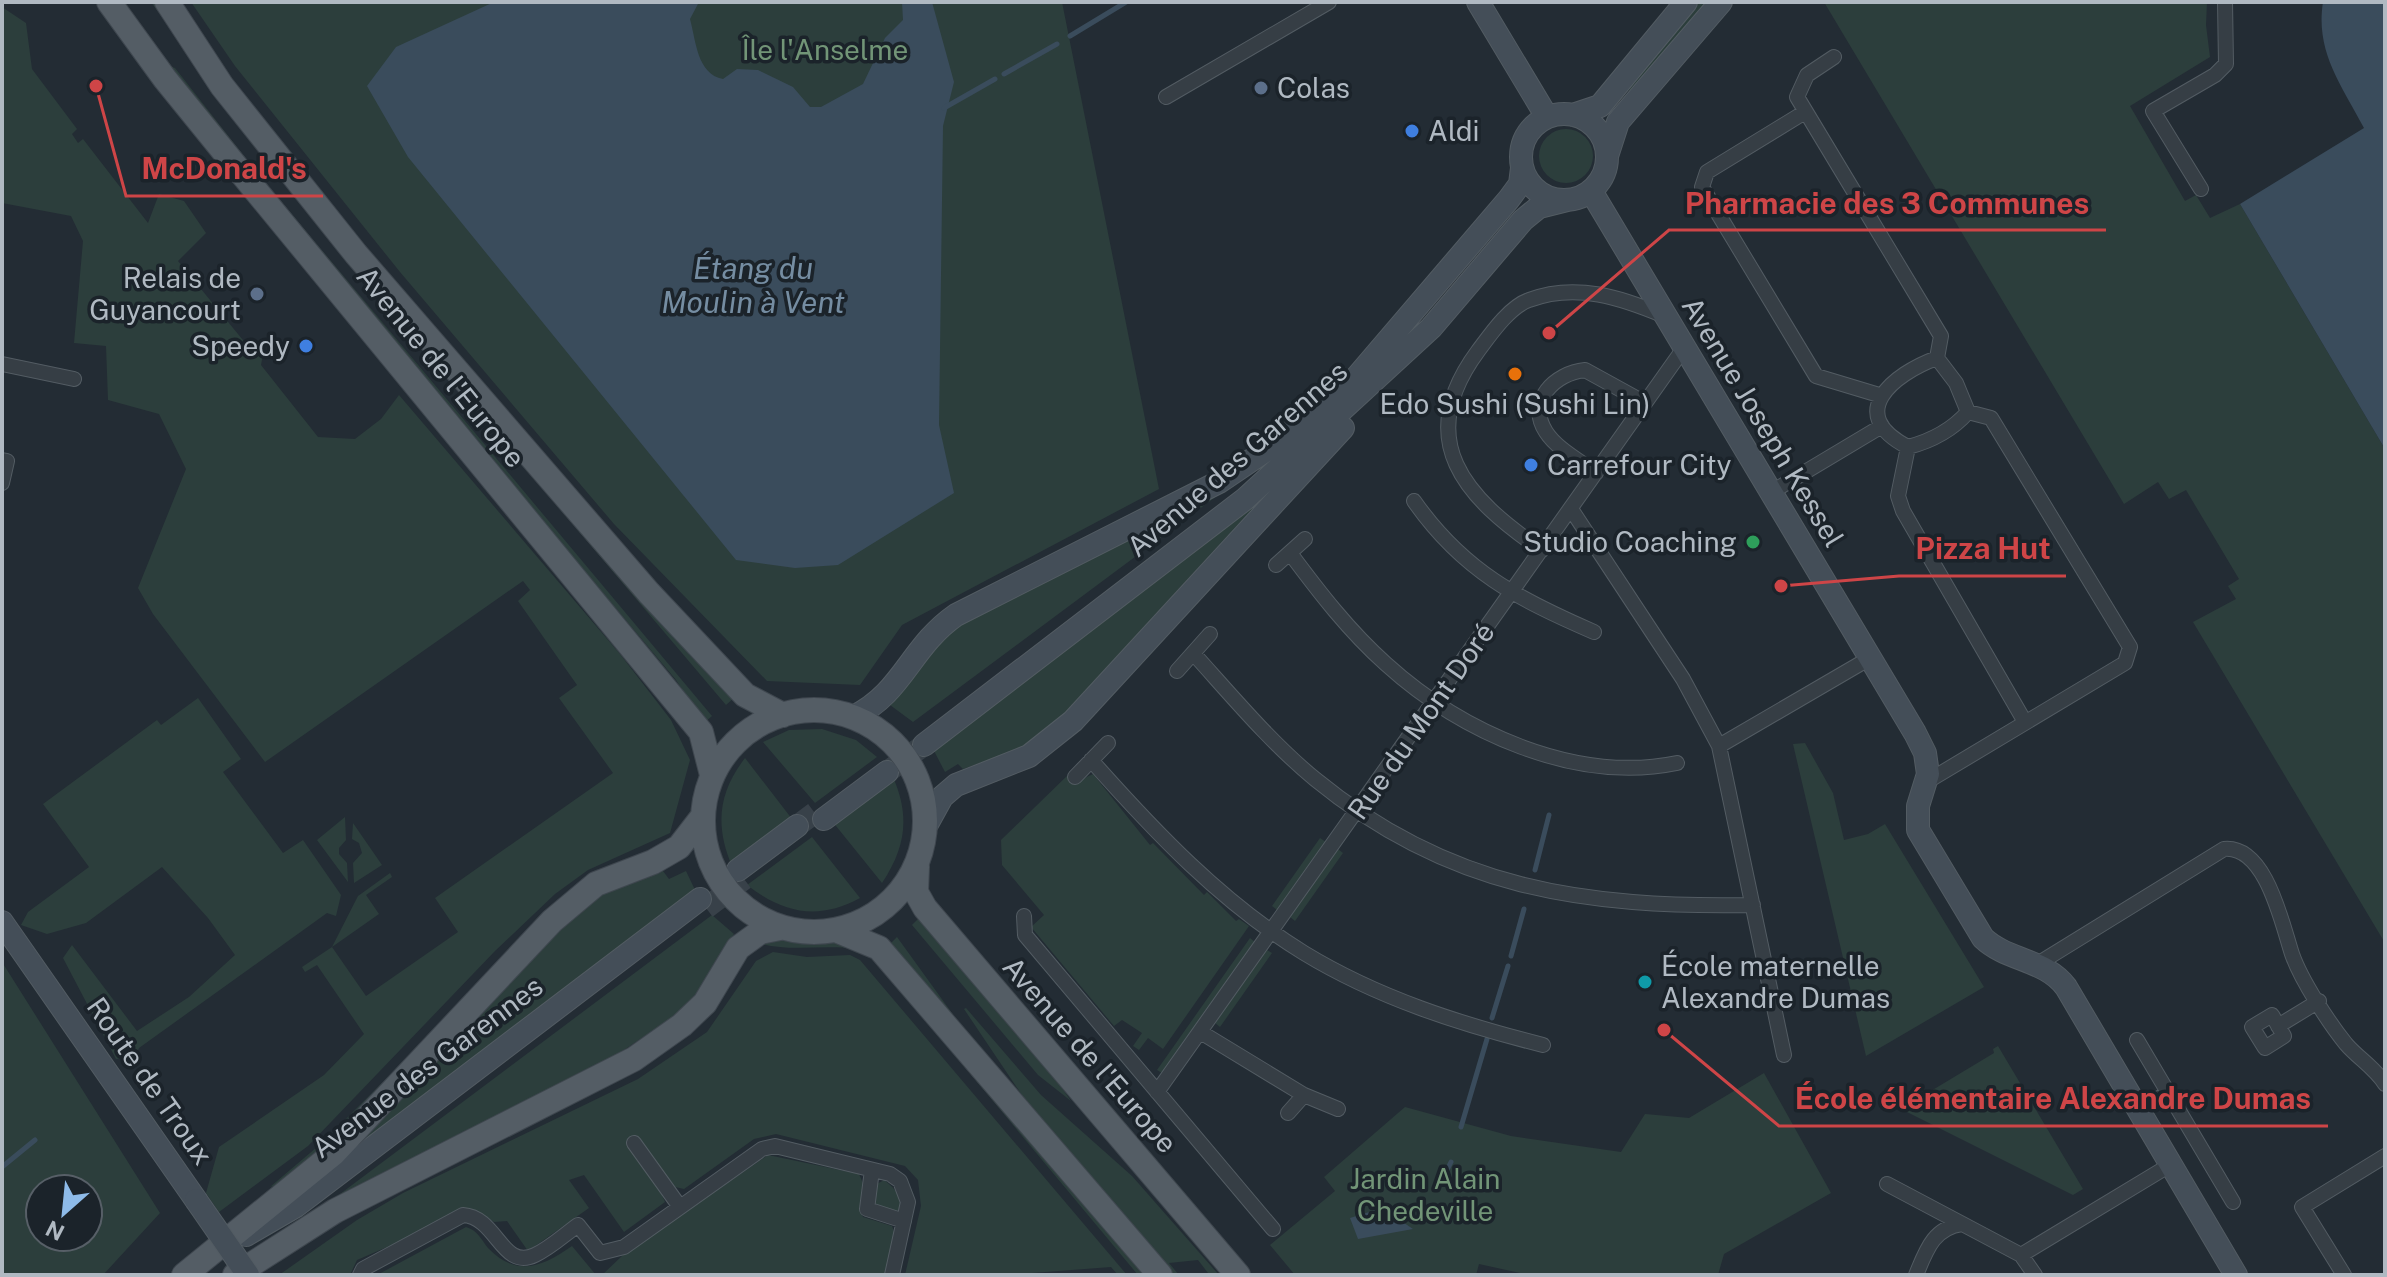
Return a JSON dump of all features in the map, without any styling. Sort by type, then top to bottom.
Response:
[{"type":"main road","name":"Avenue de l'Europe","points":[[109,2],[224,152],[701,732],[712,775]]},
{"type":"main road","name":"Avenue de l'Europe","points":[[167,2],[222,86],[356,254],[628,569],[745,695],[783,715]]},
{"type":"main road","points":[[1478,2],[1547,117]]},
{"type":"main road","points":[[1686,2],[1600,106],[1573,115],[1547,117],[1537,123],[1523,143],[1522,168],[1539,192],[1567,200],[1591,191],[1605,170],[1618,122],[1721,2]]},
{"type":"main road","points":[[1573,115],[1598,130],[1607,157]]},
{"type":"main road","name":"Avenue des Garennes","points":[[1522,168],[1520,184],[1509,199],[1323,417],[1239,493],[921,741],[1245,499],[1431,328],[1523,220],[1539,207],[1567,200]]},
{"type":"main road","name":"Avenue Joseph Kessel","points":[[1591,191],[1925,753],[1928,781],[1918,806],[1918,830],[1983,938],[1996,950],[2058,977],[2066,987],[2236,1275]]},
{"type":"main road","points":[[926,826],[942,797],[956,785],[1029,756],[1073,721],[1393,374],[1431,328]]},
{"type":"main road","points":[[853,717],[885,697],[932,634],[956,615],[1219,482],[1274,445],[1351,382]]},
{"type":"main road","points":[[830,711],[853,717],[887,737],[912,768],[925,806],[926,826],[917,865],[904,888],[887,907],[864,922],[838,931],[809,933],[780,928],[738,903],[723,885],[704,840],[703,816],[712,775],[742,736],[783,715],[830,711]]},
{"type":"main road","points":[[822,814],[884,768]]},
{"type":"main road","points":[[210,1256],[333,1154],[552,921],[596,884],[653,862],[679,847],[703,816]]},
{"type":"main road","points":[[741,874],[800,831]]},
{"type":"main road","name":"Avenue de l'Europe","points":[[917,865],[916,892],[925,908],[1238,1275]]},
{"type":"main road","name":"Avenue des Garennes","points":[[184,1275],[210,1256],[296,1206],[703,903],[318,1200],[234,1275]]},
{"type":"main road","name":"Route de Troux","points":[[2,922],[248,1275]]},
{"type":"main road","points":[[234,1275],[335,1211],[634,1059],[682,1025],[705,1003],[738,948],[760,932],[780,928]]},
{"type":"main road","points":[[838,931],[879,948],[1160,1275]]},
{"type":"street","points":[[1166,97],[1329,2]]},
{"type":"street","points":[[2201,189],[2153,111],[2215,75],[2226,64],[2225,2]]},
{"type":"street","points":[[1834,57],[1807,75],[1797,97],[1941,336],[1937,358],[1956,383],[1968,412]]},
{"type":"street","points":[[1805,112],[1707,172],[1702,187],[1816,376],[1879,395]]},
{"type":"street","points":[[1542,550],[1484,506],[1468,487],[1457,464],[1447,418],[1459,378],[1484,343],[1527,300],[1576,292],[1601,293],[1665,316]]},
{"type":"street","name":"Rue du Mont Doré","points":[[1157,1092],[1202,1033],[1684,348]]},
{"type":"street","points":[[1879,395],[1910,371],[1937,358]]},
{"type":"street","points":[[2,364],[74,379]]},
{"type":"street","points":[[1596,473],[1553,441],[1544,430],[1540,404],[1549,386],[1569,371],[1585,370],[1645,403]]},
{"type":"street","points":[[1879,395],[1882,426],[1908,447]]},
{"type":"street","points":[[1908,447],[1958,423],[1968,412]]},
{"type":"street","points":[[1928,781],[2125,663],[2130,647],[1991,418],[1968,412]]},
{"type":"street","points":[[1770,493],[1882,426]]},
{"type":"street","points":[[1908,447],[1898,496],[1903,511],[2025,722]]},
{"type":"street","points":[[2,460],[7,461],[2,483]]},
{"type":"street","points":[[1414,501],[1469,564],[1511,593],[1594,632]]},
{"type":"street","points":[[1571,509],[1683,679],[1719,746],[1784,1055]]},
{"type":"street","points":[[1276,565],[1305,539]]},
{"type":"street","points":[[1290,553],[1360,640],[1408,683],[1485,729],[1558,759],[1619,770],[1677,763]]},
{"type":"street","points":[[1177,671],[1210,634]]},
{"type":"street","points":[[1193,653],[1275,743],[1358,811],[1440,857],[1542,891],[1621,904],[1753,905]]},
{"type":"street","points":[[1719,746],[1870,658]]},
{"type":"street","points":[[1075,777],[1108,743]]},
{"type":"street","points":[[1091,760],[1181,854],[1271,931],[1333,969],[1387,995],[1453,1021],[1543,1045]]},
{"type":"street","points":[[2036,965],[2224,849],[2237,848],[2246,853],[2278,902],[2293,958],[2319,1001],[2348,1046],[2385,1084]]},
{"type":"street","points":[[1024,916],[1025,935],[1273,1229]]},
{"type":"street","points":[[2278,1026],[2319,1001]]},
{"type":"street","points":[[1202,1033],[1304,1095],[1338,1109]]},
{"type":"street","points":[[2137,1040],[2233,1202]]},
{"type":"street","points":[[2138,1110],[2168,1093]]},
{"type":"street","points":[[1288,1113],[1304,1095]]},
{"type":"street","points":[[634,1143],[680,1207]]},
{"type":"street","points":[[360,1275],[363,1269],[463,1215],[476,1216],[487,1224],[500,1245],[523,1258],[534,1256],[578,1225],[600,1253],[624,1247],[762,1149],[775,1146],[890,1174],[907,1192],[892,1275]]},
{"type":"street","points":[[2344,1275],[2302,1207],[2385,1156]]},
{"type":"street","points":[[2021,1255],[2170,1165]]},
{"type":"street","points":[[872,1170],[867,1209],[904,1221]]},
{"type":"street","points":[[1887,1184],[2021,1255],[2035,1275]]},
{"type":"street","points":[[1916,1275],[1933,1237],[1943,1229],[1962,1224]]},
{"type":"green space","points":[[151,2],[159,2],[735,697],[726,705],[275,173]]},
{"type":"green space","name":"Île l'Anselme","points":[[191,2],[1062,2],[1159,489],[902,625],[860,685],[767,681],[614,524],[400,272],[235,66]]},
{"type":"green space","points":[[1696,2],[1710,2],[1631,91],[1628,88]]},
{"type":"green space","points":[[1824,2],[2207,2],[2210,57],[2130,106],[2185,201],[2196,195],[2210,218],[2240,204],[2385,449],[2385,943],[2193,622],[2236,599],[2228,586],[2239,579],[2186,490],[2169,499],[2158,482],[2124,504]]},
{"type":"green space","points":[[2,7],[26,23],[32,69],[77,129],[72,134],[78,143],[83,139],[148,223],[159,194],[184,201],[206,233],[178,261],[247,345],[264,349],[261,365],[318,437],[355,439],[381,419],[399,395],[620,654],[671,720],[690,760],[670,833],[588,870],[555,894],[495,951],[308,1146],[219,1212],[206,1193],[219,1147],[324,1075],[364,1034],[317,965],[305,972],[302,967],[332,947],[366,996],[458,932],[435,898],[613,773],[559,698],[577,685],[518,601],[530,590],[523,581],[265,762],[153,614],[138,588],[186,469],[159,414],[108,400],[106,346],[74,343],[83,241],[71,216],[2,203]]},
{"type":"green space","points":[[144,30],[165,64],[175,68],[259,175],[712,716],[704,723],[676,680],[265,191],[138,31]]},
{"type":"green space","points":[[1566,129],[1585,137],[1593,156],[1585,175],[1566,183],[1547,175],[1539,156],[1547,137]]},
{"type":"green space","points":[[1309,447],[1050,729],[1017,750],[963,769],[958,764],[945,772],[932,747]]},
{"type":"green space","points":[[1241,478],[913,722],[890,705],[932,644],[953,625]]},
{"type":"green space","points":[[198,698],[241,759],[223,772],[283,853],[303,840],[341,895],[336,916],[327,913],[139,1048],[135,1058],[116,1059],[63,958],[72,945],[137,1031],[189,997],[235,955],[208,918],[162,867],[86,923],[47,934],[21,925],[28,912],[89,867],[43,804],[157,720],[161,725]]},
{"type":"green space","points":[[822,729],[856,740],[877,757],[815,803],[763,742],[789,730]]},
{"type":"green space","points":[[1805,743],[1833,793],[1844,840],[1868,834],[1885,824],[1984,987],[1866,1056],[1793,744]]},
{"type":"green space","points":[[745,758],[792,819],[732,866],[723,837],[722,810],[729,784]]},
{"type":"green space","points":[[1069,774],[1078,781],[1093,774],[1150,845],[1153,843],[1204,895],[1207,892],[1236,921],[1239,919],[1249,926],[1163,1049],[1148,1038],[1139,1050],[1133,1046],[1142,1033],[1122,1020],[1114,1026],[1031,927],[1044,915],[1002,865],[1001,840]]},
{"type":"green space","points":[[893,777],[902,805],[903,831],[896,857],[882,883],[832,821]]},
{"type":"green space","points":[[345,817],[346,840],[339,848],[339,854],[347,863],[348,882],[317,840]]},
{"type":"green space","points":[[353,823],[382,865],[354,883],[353,863],[362,853],[359,843],[352,839]]},
{"type":"green space","points":[[812,837],[860,898],[830,910],[801,911],[774,902],[747,885]]},
{"type":"green space","points":[[1320,838],[1326,842],[1277,910],[1272,906]]},
{"type":"green space","points":[[1338,849],[1343,853],[1295,921],[1290,917]]},
{"type":"green space","points":[[660,867],[669,879],[686,871],[696,892],[315,1182],[551,928],[608,886]]},
{"type":"green space","points":[[390,873],[392,877],[366,895],[379,914],[332,947],[358,896]]},
{"type":"green space","points":[[712,915],[734,934],[688,1007],[618,1054],[328,1203]]},
{"type":"green space","points":[[920,917],[1048,1068],[1071,1101],[1038,1075],[912,925]]},
{"type":"green space","points":[[777,937],[813,942],[831,940],[856,949],[761,944]]},
{"type":"green space","points":[[897,937],[957,1020],[890,944]]},
{"type":"green space","points":[[1250,938],[1255,942],[1162,1073],[1157,1070]]},
{"type":"green space","points":[[1267,950],[1272,953],[1220,1027],[1215,1023]]},
{"type":"green space","points":[[773,952],[807,957],[850,955],[860,960],[1127,1275],[1118,1275],[1111,1267],[1006,1275],[905,1275],[921,1206],[918,1180],[905,1166],[776,1134],[754,1139],[684,1189],[675,1187],[637,1137],[665,1202],[624,1232],[584,1175],[569,1180],[589,1208],[528,1251],[507,1221],[494,1222],[480,1213],[468,1212],[357,1260],[350,1275],[279,1275],[357,1220],[403,1193],[638,1079],[707,1032],[756,961]]},
{"type":"green space","points":[[872,956],[1147,1275],[1138,1275]]},
{"type":"green space","points":[[2,962],[160,1213],[103,1275],[2,1275]]},
{"type":"green space","points":[[964,1009],[1041,1095],[1132,1176],[1219,1275],[1179,1275],[1168,1275],[1042,1125]],"holes":[[[1198,1260],[1208,1273],[1179,1275],[1169,1263]]]},
{"type":"green space","points":[[1998,1046],[2083,1189],[2073,1195],[1901,1109],[1994,1053],[1993,1049]]},
{"type":"green space","points":[[413,1052],[292,1180],[270,1187],[323,1142]]},
{"type":"green space","name":"Jardin Alain Chedeville","points":[[1764,1073],[1831,1193],[1724,1254],[1718,1275],[1529,1275],[1479,1264],[1476,1275],[1295,1275],[1270,1245],[1335,1191],[1324,1177],[1405,1107],[1511,1136],[1621,1152],[1645,1114],[1689,1118]]},
{"type":"green space","points":[[768,1155],[859,1174],[865,1188],[859,1209],[863,1217],[892,1226],[895,1234],[887,1275],[602,1275],[623,1255]]},
{"type":"green space","points":[[884,1180],[899,1198],[898,1211],[874,1206],[877,1184]]},
{"type":"green space","points":[[466,1227],[476,1233],[498,1257],[519,1266],[550,1260],[572,1246],[596,1275],[377,1275]]},
{"type":"water","name":"Étang du Moulin à Vent","points":[[494,2],[699,2],[690,19],[699,55],[708,71],[723,79],[737,69],[758,70],[793,87],[810,107],[821,107],[863,84],[885,38],[903,20],[902,2],[932,2],[954,82],[943,126],[939,425],[954,493],[838,565],[795,568],[736,560],[408,157],[367,86],[396,47]]},
{"type":"water","points":[[2323,2],[2385,2],[2385,449],[2240,204],[2364,128],[2339,83],[2327,53],[2323,37]]},
{"type":"water","points":[[1382,1208],[1413,1229],[1358,1239],[1350,1218]]},
{"type":"waterway","points":[[1070,36],[1126,2]]},
{"type":"waterway","points":[[1004,74],[1057,44]]},
{"type":"waterway","points":[[944,108],[995,79]]},
{"type":"waterway","points":[[1535,870],[1549,815]]},
{"type":"waterway","points":[[1511,956],[1524,909]]},
{"type":"waterway","points":[[1492,1018],[1508,966]]},
{"type":"waterway","points":[[1461,1127],[1487,1039]]},
{"type":"waterway","points":[[2,1167],[35,1140]]},
{"type":"waterway","points":[[1444,1176],[1451,1162]]},
{"type":"tunnel","points":[[887,772],[924,745]]},
{"type":"tunnel","points":[[797,826],[820,809]]},
{"type":"tunnel","points":[[706,908],[744,879]]},
{"type":"place","name":"McDonald's","points":[[96,86]]},
{"type":"place","name":"Colas","points":[[1261,88]]},
{"type":"place","name":"Aldi","points":[[1412,131]]},
{"type":"place","name":"Relais de Guyancourt","points":[[257,294]]},
{"type":"place","name":"Pharmacie des 3 Communes","points":[[1549,333]]},
{"type":"place","name":"Speedy","points":[[306,346]]},
{"type":"place","name":"Edo Sushi (Sushi Lin)","points":[[1515,374]]},
{"type":"place","name":"Carrefour City","points":[[1531,465]]},
{"type":"place","name":"Studio Coaching","points":[[1753,542]]},
{"type":"place","name":"Pizza Hut","points":[[1781,586]]},
{"type":"place","name":"École maternelle Alexandre Dumas","points":[[1645,982]]},
{"type":"place","name":"École élémentaire Alexandre Dumas","points":[[1664,1030]]}]
